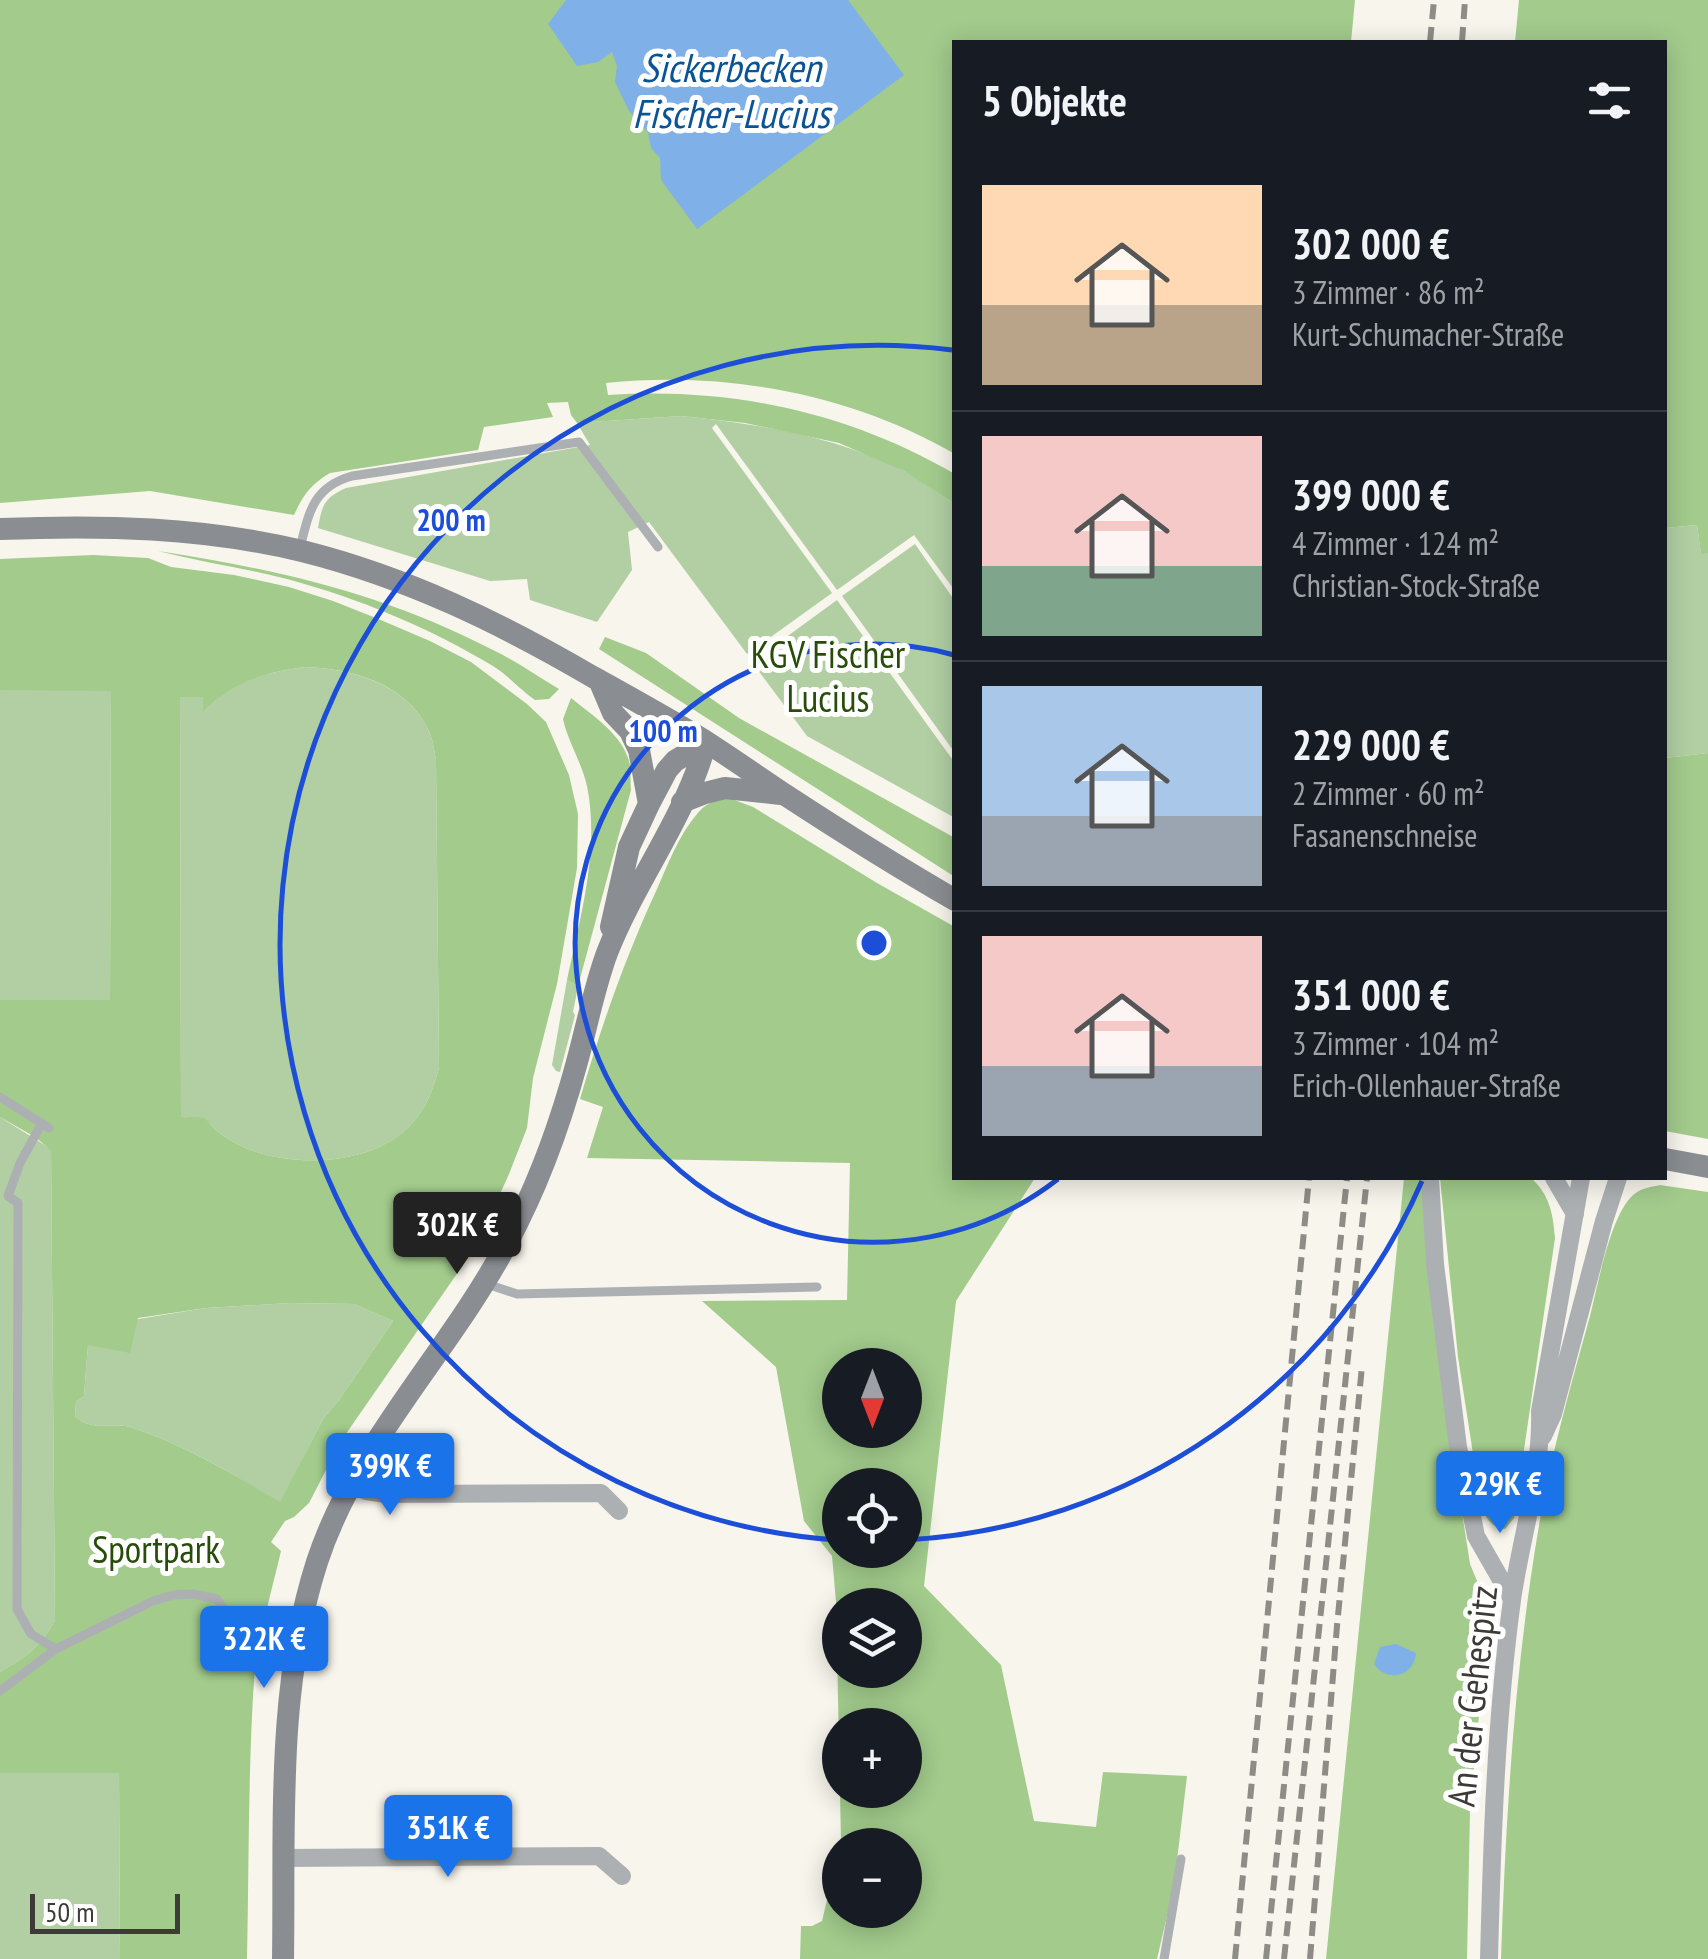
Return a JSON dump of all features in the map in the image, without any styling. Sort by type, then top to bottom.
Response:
[{"type":"street","points":[[0,529],[151,528],[238,538],[300,551],[418,588],[565,660],[706,742],[952,898]]},
{"type":"street","points":[[597,679],[613,713],[630,731],[640,750],[649,804]]},
{"type":"street","points":[[608,951],[695,779],[706,742]]},
{"type":"street","points":[[283,1959],[287,1736],[299,1636],[317,1563],[350,1483],[484,1283],[527,1202],[550,1148],[577,1064],[608,951],[629,847],[668,770],[675,761],[706,742]]},
{"type":"street","points":[[682,802],[725,788],[784,794]]},
{"type":"street","points":[[1667,1159],[1708,1167]]},
{"type":"street","points":[[1430,1180],[1458,1447],[1476,1536],[1512,1599]]},
{"type":"street","points":[[1555,1180],[1575,1214]]},
{"type":"street","name":"An der Gehespitz","points":[[1489,1959],[1492,1834],[1512,1599],[1541,1441],[1540,1410],[1582,1180]]},
{"type":"street","name":"An der Gehespitz","points":[[1541,1441],[1553,1414],[1617,1180]]},
{"type":"street","points":[[350,1483],[386,1494],[601,1493],[619,1511]]},
{"type":"street","points":[[284,1858],[600,1856],[622,1876]]},
{"type":"lane","points":[[300,551],[313,507],[334,481],[579,442],[658,547]]},
{"type":"lane","points":[[0,1097],[45,1126],[20,1163],[8,1196],[18,1203],[17,1609],[31,1634],[56,1648]]},
{"type":"lane","points":[[484,1283],[518,1294],[817,1286]]},
{"type":"lane","points":[[0,1690],[56,1648],[173,1595],[217,1599],[232,1622]]},
{"type":"lane","points":[[1164,1959],[1181,1859]]},
{"type":"green space","points":[[0,0],[1355,0],[1351,40],[952,40],[952,452],[873,415],[786,391],[696,380],[606,383],[608,395],[699,395],[744,400],[788,408],[873,434],[952,472],[952,502],[904,471],[839,443],[745,423],[681,416],[577,423],[568,402],[547,403],[553,417],[484,427],[478,450],[330,473],[308,491],[294,515],[150,491],[0,503]]},
{"type":"green space","points":[[1519,0],[1708,0],[1708,553],[1701,554],[1697,525],[1667,528],[1667,40],[1515,40]]},
{"type":"green space","name":"KGV Fischer Lucius","points":[[681,416],[766,427],[876,458],[952,502],[952,587],[914,535],[837,590],[716,424],[712,428],[832,593],[747,654],[649,522],[628,532],[632,570],[597,622],[530,600],[527,579],[490,581],[318,528],[325,503],[346,488],[590,445],[577,423]]},
{"type":"green space","points":[[1697,525],[1701,553],[1708,553],[1708,753],[1667,758],[1667,528]]},
{"type":"green space","name":"KGV Fischer Lucius","points":[[915,544],[952,597],[952,749],[842,596]]},
{"type":"green space","points":[[158,551],[330,586],[411,613],[502,654],[559,689],[549,699],[535,700],[469,652],[367,605],[287,579]]},
{"type":"green space","name":"Sportpark","points":[[93,555],[148,558],[171,567],[289,587],[430,641],[471,662],[546,722],[569,775],[578,814],[577,868],[557,984],[533,1078],[527,1128],[509,1174],[463,1265],[341,1441],[309,1503],[285,1521],[271,1542],[281,1551],[254,1680],[247,1959],[120,1959],[119,1773],[0,1773],[0,1672],[32,1650],[55,1620],[51,1150],[0,1117],[0,1000],[110,1000],[111,691],[0,690],[0,559]],"holes":[[[305,667],[359,675],[392,690],[418,713],[430,733],[436,760],[436,1079],[422,1111],[384,1145],[362,1153],[315,1160],[248,1149],[204,1118],[181,1117],[180,697],[203,697],[203,712],[225,693],[249,680]],[[354,1304],[393,1321],[323,1419],[280,1502],[209,1461],[153,1435],[127,1426],[88,1424],[75,1416],[76,1402],[84,1396],[88,1345],[130,1353],[138,1318],[206,1308]]]},
{"type":"green space","name":"KGV Fischer Lucius","points":[[837,600],[952,759],[952,816],[807,736],[752,662]]},
{"type":"green space","points":[[605,637],[646,653],[739,718],[952,836],[952,875],[599,649]]},
{"type":"green space","points":[[305,667],[359,675],[406,700],[430,733],[436,760],[436,1079],[422,1111],[384,1145],[339,1158],[315,1160],[248,1149],[204,1119],[181,1118],[180,697],[203,697],[204,711],[250,680]]},
{"type":"green space","points":[[0,690],[111,690],[110,1001],[0,1000]]},
{"type":"green space","points":[[571,698],[621,744],[630,765],[631,790],[578,986],[567,980],[587,884],[591,835],[587,786],[563,719]]},
{"type":"green space","points":[[1708,753],[1708,1139],[1667,1131],[1667,758]]},
{"type":"green space","points":[[732,799],[753,807],[952,925],[952,1180],[1034,1180],[956,1301],[924,1586],[1001,1665],[1034,1821],[1096,1827],[1103,1772],[1187,1776],[1174,1886],[1157,1959],[800,1959],[801,1926],[822,1921],[822,1928],[922,1928],[922,1828],[841,1828],[840,1808],[922,1808],[922,1708],[838,1708],[838,1688],[922,1688],[922,1588],[835,1588],[833,1568],[922,1568],[922,1468],[822,1468],[822,1544],[804,1521],[776,1367],[702,1301],[847,1300],[850,1163],[587,1158],[603,1107],[580,1099],[624,967],[685,831],[705,806]]},
{"type":"green space","points":[[567,980],[578,986],[575,1015],[560,1072],[552,1065]]},
{"type":"green space","points":[[0,1117],[51,1149],[55,1620],[32,1650],[0,1672]]},
{"type":"green space","points":[[1404,1180],[1423,1180],[1448,1422],[1470,1564],[1487,1605],[1488,1619],[1470,1811],[1467,1959],[1326,1959]]},
{"type":"green space","points":[[1440,1180],[1533,1180],[1549,1205],[1555,1238],[1514,1518],[1505,1529],[1489,1521],[1481,1505],[1458,1357]]},
{"type":"green space","points":[[1660,1185],[1708,1192],[1708,1959],[1501,1959],[1518,1680],[1546,1489],[1611,1234],[1633,1195]]},
{"type":"green space","points":[[354,1304],[393,1321],[323,1419],[280,1503],[172,1443],[127,1426],[88,1424],[75,1416],[76,1402],[84,1396],[88,1344],[138,1319],[206,1308]]},
{"type":"green space","points":[[119,1772],[120,1959],[0,1959],[0,1773]]},
{"type":"water","name":"Sickerbecken Fischer-Lucius","points":[[566,0],[848,0],[904,75],[697,229],[661,180],[660,158],[651,148],[648,132],[629,111],[615,82],[617,66],[612,52],[598,62],[577,66],[548,24]]},
{"type":"water","points":[[1396,1644],[1416,1653],[1414,1661],[1399,1675],[1386,1674],[1374,1664],[1380,1647]]},
{"type":"railway","points":[[1430,40],[1434,0]]},
{"type":"railway","points":[[1462,40],[1465,0]]},
{"type":"railway","points":[[1235,1959],[1309,1180]]},
{"type":"railway","points":[[1266,1959],[1347,1180]]},
{"type":"railway","points":[[1284,1959],[1367,1180]]},
{"type":"railway","points":[[1310,1959],[1362,1366]]}]
